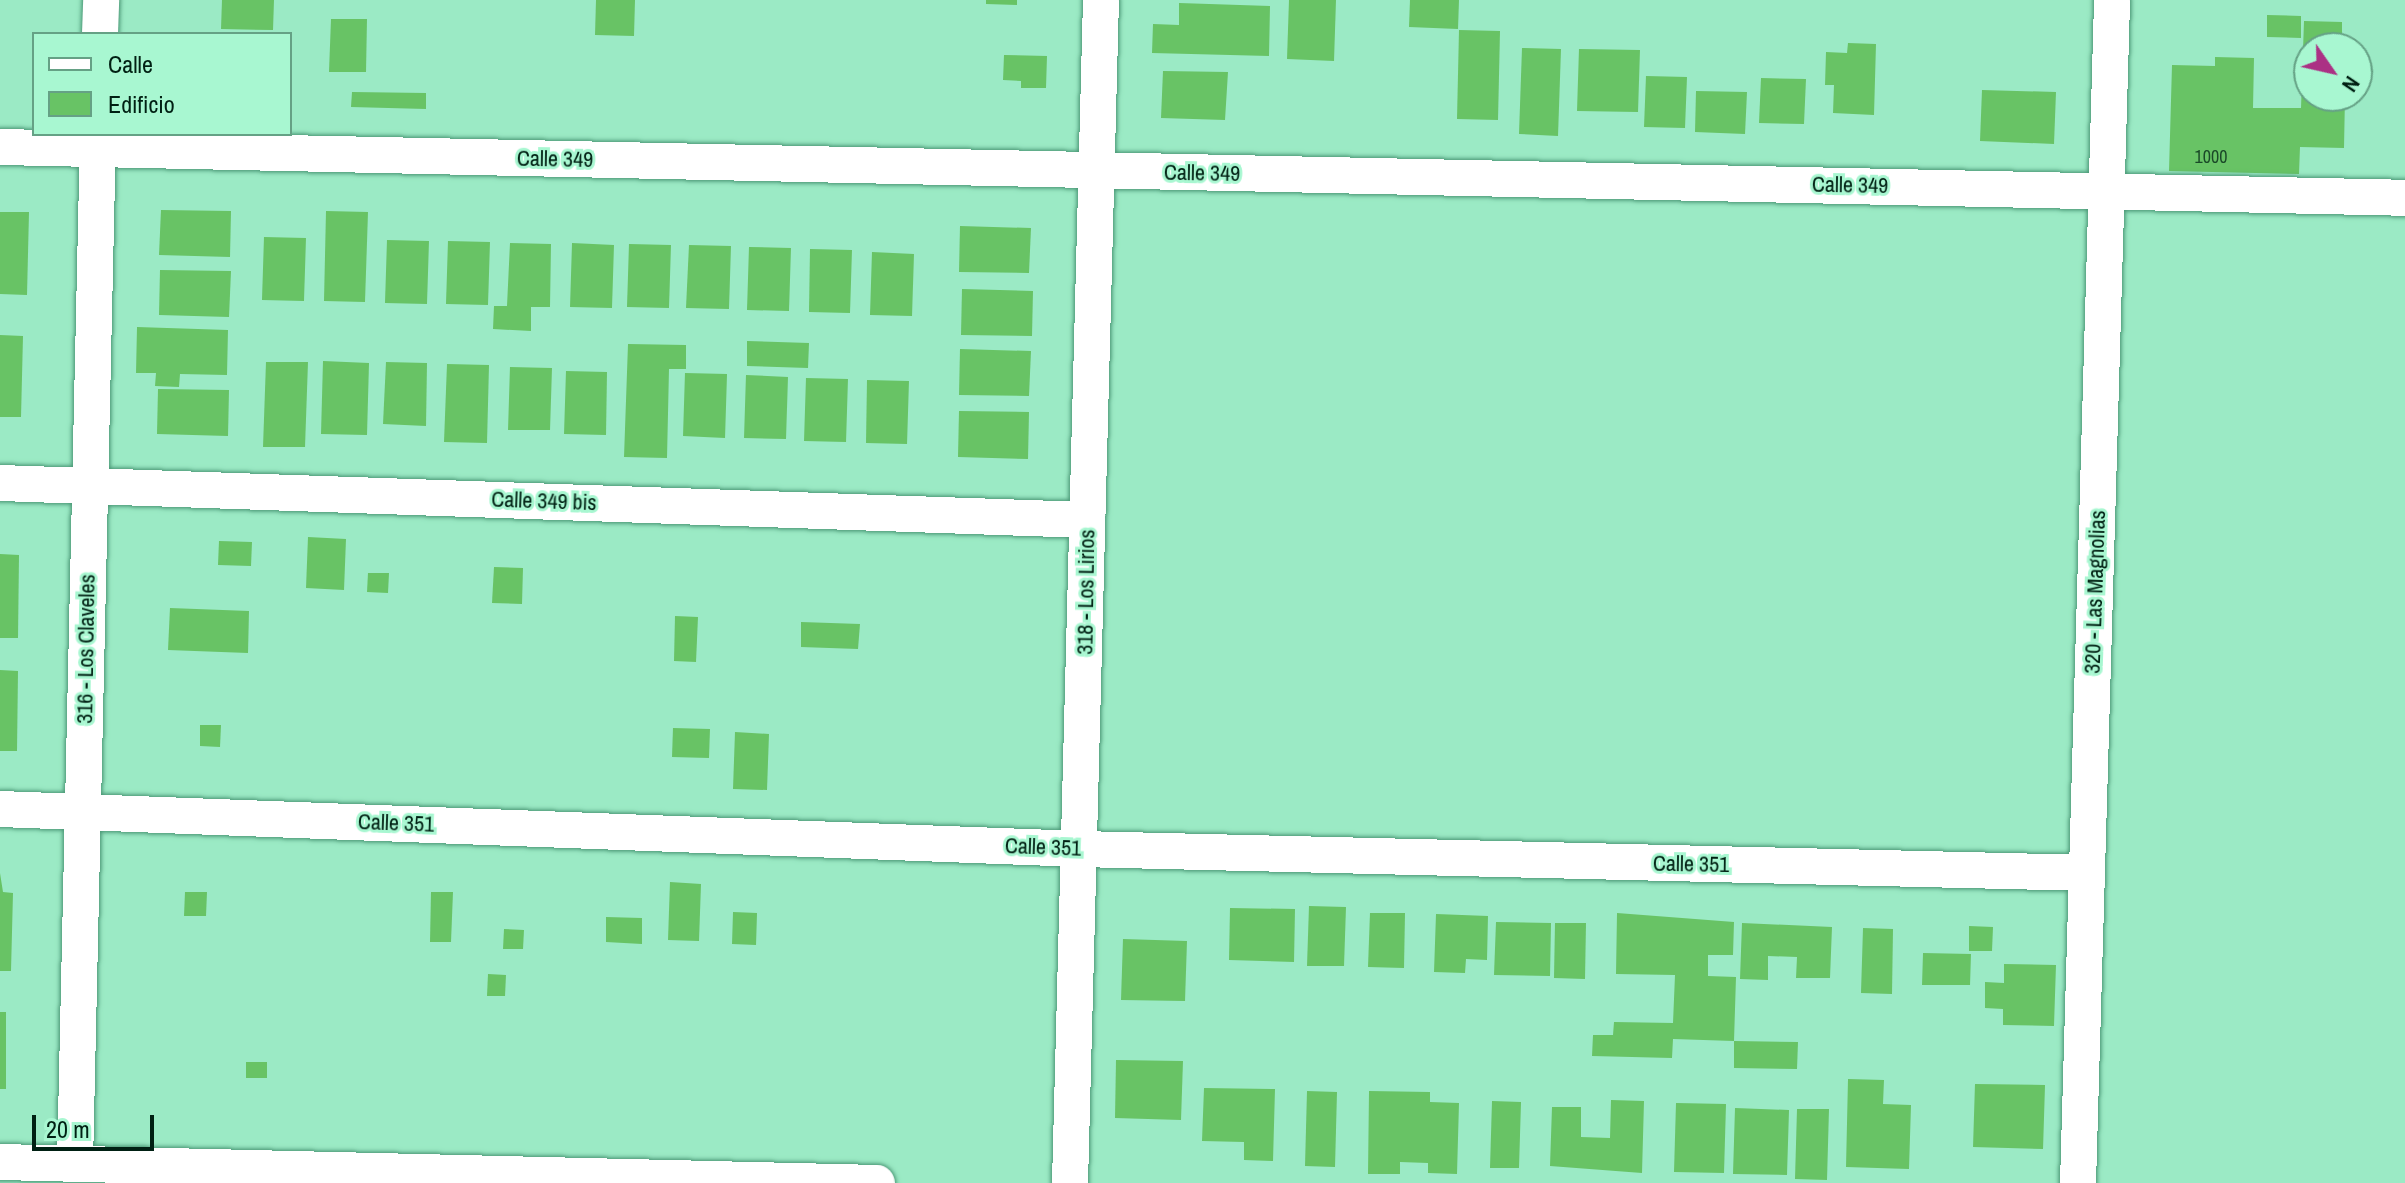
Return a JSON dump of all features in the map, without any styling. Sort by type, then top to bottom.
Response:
[{"type":"street","points":[[100,32],[101,0]]},
{"type":"street","name":"318 - Los Lirios","points":[[1070,1183],[1101,0]]},
{"type":"street","name":"320 - Las Magnolias","points":[[2078,1183],[2112,0]]},
{"type":"street","name":"Calle 349","points":[[0,147],[98,141],[1096,171],[2106,189],[2405,198]]},
{"type":"street","name":"316 - Los Claveles","points":[[75,1164],[98,141]]},
{"type":"street","name":"Calle 349 bis","points":[[0,483],[1087,520]]},
{"type":"street","name":"Calle 351","points":[[0,809],[1079,849],[2087,873]]},
{"type":"street","points":[[0,1162],[877,1183]]},
{"type":"building","points":[[222,0],[274,0],[273,30],[221,29]]},
{"type":"building","points":[[596,0],[635,0],[634,36],[595,35]]},
{"type":"building","points":[[986,0],[1017,0],[1017,5],[986,4]]},
{"type":"building","points":[[1289,0],[1336,0],[1334,61],[1287,59]]},
{"type":"building","points":[[1410,0],[1459,0],[1458,29],[1409,27]]},
{"type":"building","points":[[1179,3],[1270,6],[1269,56],[1152,53],[1153,24],[1179,25]]},
{"type":"building","points":[[2267,15],[2301,16],[2301,32],[2293,32],[2293,38],[2267,37]]},
{"type":"building","points":[[331,19],[367,19],[366,72],[329,72]]},
{"type":"building","points":[[2304,21],[2342,22],[2342,32],[2304,32]]},
{"type":"building","points":[[1459,30],[1500,31],[1498,120],[1457,119]]},
{"type":"building","points":[[1848,43],[1876,44],[1874,115],[1833,113],[1834,85],[1825,85],[1826,52],[1847,53]]},
{"type":"building","points":[[1522,48],[1561,49],[1558,136],[1519,134]]},
{"type":"building","points":[[1579,49],[1640,50],[1638,112],[1577,111]]},
{"type":"building","points":[[1004,55],[1047,56],[1046,88],[1021,88],[1021,81],[1003,80]]},
{"type":"building","points":[[2215,57],[2254,58],[2253,108],[2345,112],[2344,148],[2300,147],[2299,174],[2169,171],[2172,65],[2215,66]]},
{"type":"building","points":[[1163,71],[1228,72],[1225,120],[1161,118]]},
{"type":"building","points":[[1646,76],[1687,77],[1685,128],[1644,127]]},
{"type":"building","points":[[1761,78],[1806,79],[1804,124],[1759,123]]},
{"type":"building","points":[[1982,90],[2056,92],[2054,144],[1980,141]]},
{"type":"building","points":[[1696,91],[1747,92],[1745,134],[1695,132]]},
{"type":"building","points":[[352,92],[426,93],[426,109],[351,107]]},
{"type":"building","points":[[161,210],[231,211],[230,257],[159,255]]},
{"type":"building","points":[[326,211],[368,212],[365,302],[324,301]]},
{"type":"building","points":[[0,212],[29,212],[27,295],[0,294]]},
{"type":"building","points":[[960,226],[1031,228],[1029,273],[959,272]]},
{"type":"building","points":[[264,237],[306,238],[304,301],[262,300]]},
{"type":"building","points":[[387,240],[429,241],[427,304],[385,303]]},
{"type":"building","points":[[448,241],[490,242],[488,305],[446,304]]},
{"type":"building","points":[[510,243],[551,244],[550,307],[531,307],[531,331],[493,329],[494,306],[507,306]]},
{"type":"building","points":[[572,243],[614,245],[612,308],[570,307]]},
{"type":"building","points":[[629,244],[671,245],[669,308],[627,307]]},
{"type":"building","points":[[689,245],[731,246],[729,309],[686,308]]},
{"type":"building","points":[[749,247],[791,248],[789,311],[747,310]]},
{"type":"building","points":[[810,249],[852,250],[850,313],[809,312]]},
{"type":"building","points":[[872,252],[914,254],[912,316],[870,315]]},
{"type":"building","points":[[160,270],[231,271],[229,317],[159,315]]},
{"type":"building","points":[[962,289],[1033,291],[1032,336],[961,335]]},
{"type":"building","points":[[137,327],[228,330],[227,375],[180,374],[179,387],[155,386],[156,373],[136,373]]},
{"type":"building","points":[[0,335],[23,336],[21,417],[0,417]]},
{"type":"building","points":[[747,341],[809,343],[808,368],[747,366]]},
{"type":"building","points":[[628,344],[686,345],[686,369],[669,369],[667,458],[624,457]]},
{"type":"building","points":[[960,349],[1031,351],[1029,396],[959,395]]},
{"type":"building","points":[[323,361],[369,363],[367,435],[321,434]]},
{"type":"building","points":[[266,362],[308,362],[305,447],[263,447]]},
{"type":"building","points":[[386,362],[427,363],[426,426],[383,424]]},
{"type":"building","points":[[447,364],[489,365],[487,443],[444,442]]},
{"type":"building","points":[[510,367],[552,368],[550,430],[508,430]]},
{"type":"building","points":[[566,371],[607,372],[606,435],[564,434]]},
{"type":"building","points":[[685,373],[727,374],[725,438],[683,436]]},
{"type":"building","points":[[746,375],[788,377],[786,439],[744,438]]},
{"type":"building","points":[[806,378],[848,379],[846,442],[804,441]]},
{"type":"building","points":[[867,380],[909,381],[907,444],[866,443]]},
{"type":"building","points":[[158,389],[229,390],[228,436],[157,434]]},
{"type":"building","points":[[959,411],[1029,412],[1028,459],[958,457]]},
{"type":"building","points":[[308,537],[346,539],[344,590],[306,588]]},
{"type":"building","points":[[219,541],[252,542],[251,566],[218,565]]},
{"type":"building","points":[[0,554],[19,555],[18,638],[0,638]]},
{"type":"building","points":[[494,567],[523,568],[522,604],[492,603]]},
{"type":"building","points":[[368,573],[389,573],[388,593],[367,592]]},
{"type":"building","points":[[170,608],[249,611],[248,653],[168,650]]},
{"type":"building","points":[[675,616],[698,617],[696,662],[674,661]]},
{"type":"building","points":[[801,622],[860,624],[858,649],[801,647]]},
{"type":"building","points":[[0,670],[18,671],[17,751],[0,751]]},
{"type":"building","points":[[200,725],[221,725],[220,747],[200,746]]},
{"type":"building","points":[[673,728],[710,729],[709,758],[672,757]]},
{"type":"building","points":[[735,732],[769,734],[767,790],[733,789]]},
{"type":"building","points":[[0,873],[3,892],[13,893],[11,971],[0,971]]},
{"type":"building","points":[[670,882],[701,884],[699,941],[668,940]]},
{"type":"building","points":[[185,892],[207,892],[206,916],[184,916]]},
{"type":"building","points":[[431,892],[453,892],[451,942],[430,942]]},
{"type":"building","points":[[1309,906],[1346,907],[1344,966],[1307,966]]},
{"type":"building","points":[[1230,908],[1295,909],[1294,962],[1229,960]]},
{"type":"building","points":[[733,912],[757,913],[756,945],[732,944]]},
{"type":"building","points":[[1370,913],[1405,913],[1404,968],[1368,967]]},
{"type":"building","points":[[1617,913],[1734,922],[1733,955],[1708,955],[1708,976],[1736,977],[1734,1041],[1673,1039],[1672,1058],[1592,1056],[1593,1035],[1613,1035],[1614,1022],[1673,1023],[1675,975],[1616,974]]},
{"type":"building","points":[[1436,914],[1488,916],[1487,960],[1466,959],[1465,973],[1434,972]]},
{"type":"building","points":[[606,917],[642,918],[642,944],[606,942]]},
{"type":"building","points":[[1496,922],[1551,923],[1550,976],[1494,975]]},
{"type":"building","points":[[1555,923],[1586,923],[1585,979],[1554,978]]},
{"type":"building","points":[[1742,923],[1832,927],[1830,978],[1796,978],[1797,957],[1768,956],[1768,980],[1740,979]]},
{"type":"building","points":[[1969,926],[1993,927],[1992,951],[1969,951]]},
{"type":"building","points":[[1863,928],[1893,929],[1892,994],[1861,993]]},
{"type":"building","points":[[504,929],[524,930],[523,949],[503,949]]},
{"type":"building","points":[[1123,939],[1187,941],[1185,1001],[1121,1000]]},
{"type":"building","points":[[1923,953],[1971,954],[1970,985],[1922,985]]},
{"type":"building","points":[[2004,964],[2056,965],[2054,1026],[2003,1025],[2003,1009],[1985,1008],[1985,982],[2004,983]]},
{"type":"building","points":[[488,974],[506,975],[505,996],[487,996]]},
{"type":"building","points":[[0,1012],[6,1012],[6,1089],[0,1089]]},
{"type":"building","points":[[1734,1041],[1798,1042],[1797,1069],[1734,1068]]},
{"type":"building","points":[[1116,1060],[1183,1061],[1181,1120],[1115,1118]]},
{"type":"building","points":[[246,1062],[267,1062],[267,1078],[246,1078]]},
{"type":"building","points":[[1848,1079],[1884,1080],[1883,1104],[1911,1105],[1909,1169],[1846,1167]]},
{"type":"building","points":[[1975,1084],[2045,1085],[2043,1149],[1973,1147]]},
{"type":"building","points":[[1204,1088],[1275,1089],[1273,1161],[1244,1160],[1244,1142],[1202,1141]]},
{"type":"building","points":[[1307,1091],[1337,1092],[1335,1167],[1305,1166]]},
{"type":"building","points":[[1369,1091],[1430,1092],[1430,1102],[1459,1103],[1457,1174],[1428,1173],[1428,1163],[1400,1162],[1400,1174],[1368,1174]]},
{"type":"building","points":[[1611,1100],[1644,1101],[1642,1173],[1550,1166],[1552,1107],[1581,1107],[1581,1137],[1610,1138]]},
{"type":"building","points":[[1492,1101],[1521,1102],[1519,1168],[1490,1168]]},
{"type":"building","points":[[1676,1103],[1726,1104],[1724,1173],[1674,1172]]},
{"type":"building","points":[[1735,1108],[1789,1110],[1787,1175],[1733,1174]]},
{"type":"building","points":[[1797,1109],[1829,1109],[1827,1180],[1795,1179]]}]
